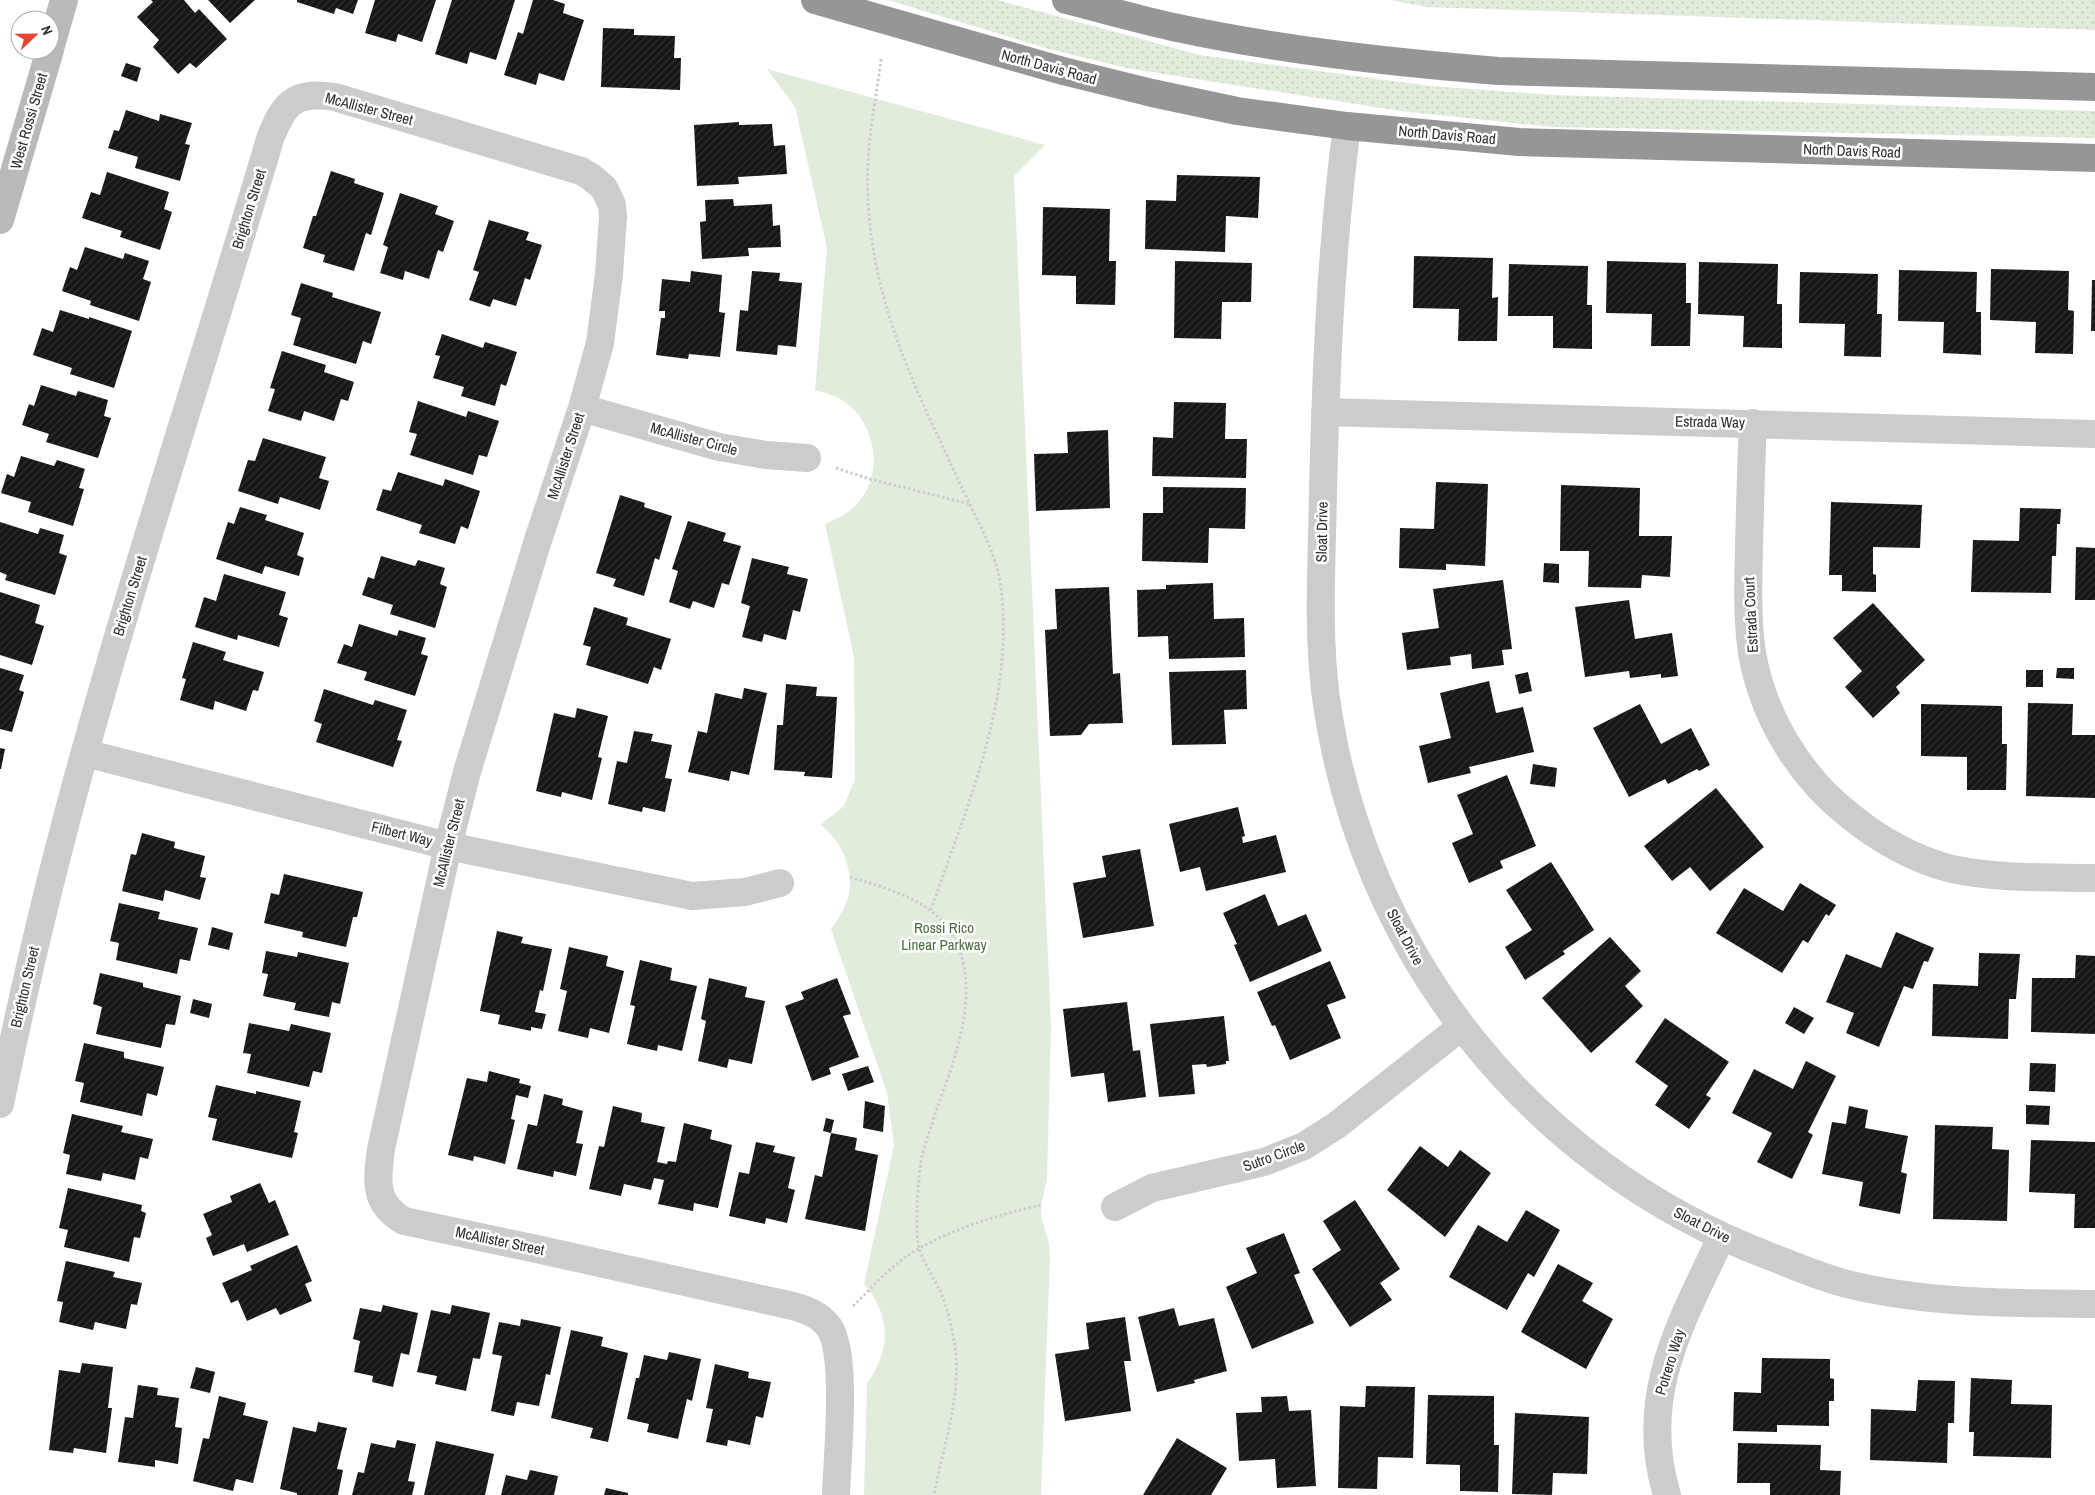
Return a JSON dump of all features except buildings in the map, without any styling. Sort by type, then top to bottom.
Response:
[{"type":"highway","name":"North Davis Road","points":[[815,0],[1063,71],[1152,93],[1236,111],[1347,126],[1519,142],[2095,158]]},
{"type":"highway","points":[[1066,0],[1174,27],[1314,51],[1412,64],[1498,70],[2095,87]]},
{"type":"main road","name":"West Rossi Street","points":[[60,14],[64,0]]},
{"type":"main road","name":"West Rossi Street","points":[[0,220],[47,60]]},
{"type":"street","name":"McAllister Street","points":[[294,101],[311,96],[334,97],[581,171],[604,188],[612,205],[613,217],[610,274],[600,343],[582,408],[538,540],[467,772],[448,846],[380,1149],[378,1187],[380,1197],[386,1208],[404,1221],[793,1306],[809,1311],[821,1318],[835,1339],[840,1370],[836,1495]]},
{"type":"street","name":"Brighton Street","points":[[0,1104],[27,976],[61,838],[139,567],[270,139],[282,112],[294,101]]},
{"type":"street","name":"Sloat Drive","points":[[1347,126],[1330,302],[1325,412],[1321,595],[1322,650],[1326,696],[1340,773],[1363,848],[1396,923],[1423,971],[1461,1027],[1486,1058],[1545,1118],[1606,1167],[1672,1211],[1722,1236],[1817,1275],[1890,1292],[1973,1301],[2095,1304]]},
{"type":"street","name":"McAllister Circle","points":[[582,408],[719,447],[757,454],[807,458]]},
{"type":"street","name":"Estrada Way","points":[[1325,412],[2095,434]]},
{"type":"street","name":"Estrada Court","points":[[1752,423],[1748,608],[1753,655],[1768,706],[1793,754],[1814,782],[1837,806],[1866,830],[1898,848],[1930,862],[1976,873],[2095,878]]},
{"type":"street","name":"Filbert Way","points":[[85,753],[448,846],[692,896],[745,892],[780,883]]},
{"type":"street","name":"Sutro Circle","points":[[1115,1207],[1152,1188],[1264,1162],[1304,1146],[1345,1119],[1461,1027]]},
{"type":"street","name":"Potrero Way","points":[[1667,1495],[1658,1459],[1657,1409],[1661,1382],[1679,1330],[1722,1236]]},
{"type":"path","points":[[881,59],[868,164],[868,208],[872,253],[888,318],[910,376],[990,547],[1000,581],[1003,628],[1002,670],[992,724],[931,910]]},
{"type":"path","points":[[807,458],[870,479],[970,504]]},
{"type":"path","points":[[850,877],[896,891],[931,910],[947,926],[958,947],[965,971],[966,999],[958,1044],[920,1167],[919,1249],[941,1293],[949,1318],[958,1371],[955,1401],[934,1495]]},
{"type":"path","points":[[870,1290],[897,1264],[934,1241],[988,1220],[1041,1205]]},
{"type":"green space","points":[[888,0],[998,0],[1200,55],[1430,86],[1554,95],[2095,111],[2095,138],[1553,127],[1400,111],[1126,68],[1049,49]]},
{"type":"green space","points":[[1390,0],[2095,0],[2095,30],[1426,7]]},
{"type":"green space","name":"Rossi Rico Linear Parkway","points":[[767,69],[1045,145],[1014,176],[1051,1027],[1047,1179],[1041,1205],[1041,1216],[1049,1243],[1050,1258],[1041,1495],[864,1495],[867,1382],[873,1375],[881,1355],[885,1334],[884,1323],[877,1303],[864,1284],[894,1145],[887,1093],[831,929],[841,914],[848,898],[850,878],[848,868],[845,857],[835,839],[820,825],[843,807],[855,780],[854,657],[825,524],[848,512],[864,495],[870,482],[874,455],[867,428],[850,406],[829,394],[815,390],[827,248],[795,107]]}]
